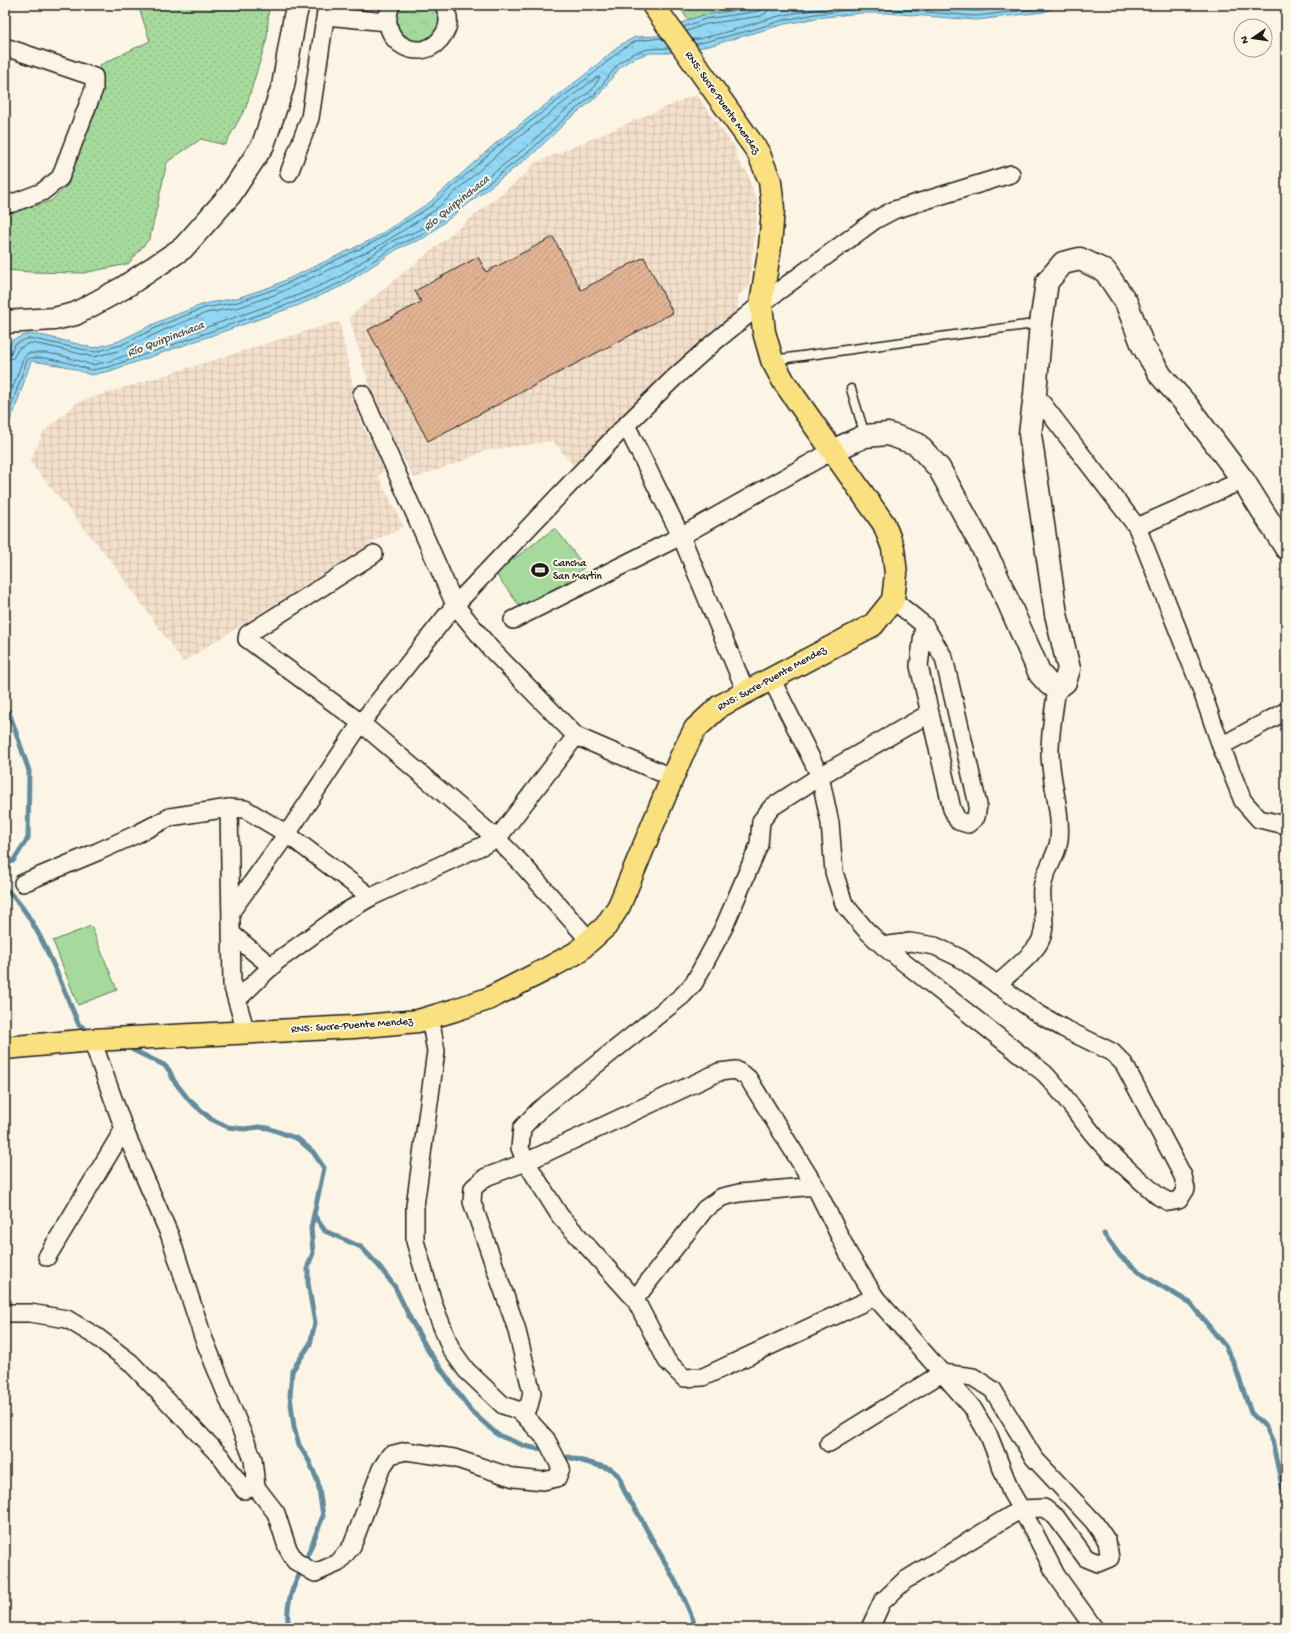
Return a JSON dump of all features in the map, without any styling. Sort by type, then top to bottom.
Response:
[{"type":"highway","name":"RN5: Sucre-Puente Mendez","points":[[5,1048],[92,1040],[354,1027],[418,1021],[488,999],[576,953],[606,926],[619,906],[672,778],[695,729],[720,706],[873,625],[893,600],[896,574],[893,548],[884,524],[784,382],[772,360],[764,332],[761,304],[770,247],[773,209],[770,181],[758,152],[653,5]]},
{"type":"street","points":[[5,322],[54,319],[76,314],[123,288],[183,248],[230,195],[263,145],[283,86],[298,5]]},
{"type":"street","points":[[391,5],[388,12],[387,22],[392,36],[404,47],[413,50],[424,50],[441,40],[446,31],[448,21],[447,11],[444,5]]},
{"type":"street","points":[[290,173],[310,118],[326,10],[387,22]]},
{"type":"street","points":[[5,47],[94,77],[94,89],[60,178],[42,192],[13,203],[5,204]]},
{"type":"street","points":[[232,910],[287,834],[361,723],[455,605],[626,425],[674,378],[712,344],[761,304],[875,220],[894,210],[1011,174]]},
{"type":"street","points":[[997,985],[1034,950],[1041,940],[1045,923],[1041,899],[1043,882],[1059,841],[1059,816],[1052,776],[1050,752],[1057,688],[1065,682],[1068,669],[1056,614],[1030,434],[1035,394],[1040,323],[1048,282],[1063,263],[1080,259],[1105,271],[1126,302],[1143,346],[1161,376],[1186,404],[1243,480],[1286,548]]},
{"type":"street","points":[[362,394],[455,605],[490,648],[576,736],[672,778]]},
{"type":"street","points":[[1035,394],[1138,527],[1243,801],[1259,819],[1282,824],[1286,823]]},
{"type":"street","points":[[626,425],[681,536],[746,692]]},
{"type":"street","points":[[513,620],[681,536],[832,451],[865,436],[888,434],[916,444],[938,468],[992,565],[1040,674],[1049,684],[1057,688]]},
{"type":"street","points":[[1138,527],[1243,480]]},
{"type":"street","points":[[374,554],[248,634],[247,639],[361,723],[497,838],[590,941]]},
{"type":"street","points":[[893,600],[924,625],[944,658],[978,805],[976,817],[968,824],[958,821],[952,809],[919,666],[924,625]]},
{"type":"street","points":[[771,678],[820,776],[830,823],[834,872],[844,904],[866,930],[883,946],[1044,1073],[1058,1087],[1079,1117],[1099,1141],[1158,1196],[1169,1202],[1179,1200],[1186,1189],[1183,1176],[1124,1064],[1112,1052],[1050,1020],[997,985],[960,958],[935,946],[910,942],[883,946]]},
{"type":"street","points":[[1221,746],[1286,711]]},
{"type":"street","points":[[876,1297],[704,1377],[684,1378],[666,1361],[635,1299],[560,1216],[526,1162],[520,1148],[522,1128],[538,1111],[682,996],[694,983],[724,927],[759,845],[761,821],[772,807],[820,776],[930,713]]},
{"type":"street","points":[[236,1000],[272,967],[342,914],[371,898],[497,838],[576,736]]},
{"type":"street","points":[[229,808],[232,910],[232,984],[246,1032]]},
{"type":"street","points":[[23,883],[104,849],[170,817],[229,808],[245,809],[287,834],[371,898]]},
{"type":"street","points":[[232,934],[272,967]]},
{"type":"street","points":[[92,1040],[124,1129],[170,1236],[203,1337],[253,1459],[256,1487],[276,1513],[287,1547],[295,1561],[315,1573],[338,1563],[352,1546],[381,1469],[390,1455],[406,1451],[454,1458],[514,1478],[543,1482],[557,1478],[561,1468],[546,1439],[520,1411],[503,1405],[466,1370],[451,1349],[434,1306],[415,1241],[415,1206],[436,1051],[430,1018]]},
{"type":"street","points":[[520,1411],[529,1406],[532,1392],[516,1327],[472,1202],[473,1188],[486,1177],[526,1162],[719,1072],[736,1070],[748,1078],[815,1186],[848,1253],[876,1297],[972,1407],[989,1436],[1011,1492],[1056,1575],[1094,1628]]},
{"type":"street","points":[[47,1257],[124,1129]]},
{"type":"street","points":[[635,1299],[705,1209],[722,1197],[740,1193],[815,1186]]},
{"type":"street","points":[[5,1313],[30,1313],[68,1319],[97,1337],[130,1362],[221,1457],[244,1490],[256,1487]]},
{"type":"street","points":[[829,1443],[942,1373],[973,1377],[993,1390],[1034,1458],[1094,1522],[1107,1541],[1110,1558],[1098,1564],[1086,1558],[1056,1517],[1044,1508],[1021,1509],[904,1581],[882,1602],[870,1628]]},
{"type":"lane","points":[[772,360],[1040,323]]},
{"type":"lane","points":[[851,389],[865,436]]},
{"type":"shaded area","points":[[696,94],[737,151],[735,154],[743,170],[746,169],[757,202],[749,287],[738,295],[738,321],[669,369],[577,470],[553,441],[483,451],[465,460],[414,478],[375,405],[349,317],[528,172],[533,164]]},
{"type":"shaded area","points":[[339,321],[362,426],[387,468],[378,476],[404,527],[374,541],[183,662],[114,565],[30,462],[44,431],[78,402]]},
{"type":"green space","points":[[138,5],[269,5],[267,38],[246,107],[225,145],[201,139],[167,162],[150,238],[128,264],[83,273],[5,270],[5,212],[27,208],[51,201],[68,185],[82,140],[102,86],[100,65],[150,41]]},
{"type":"green space","points":[[397,5],[438,5],[440,8],[440,32],[420,45],[398,35],[394,12]]},
{"type":"green space","points":[[686,5],[775,5],[704,15],[688,20],[681,9]]},
{"type":"green space","name":"Cancha San Martin","points":[[555,528],[585,567],[525,613],[495,573]]},
{"type":"green space","points":[[91,926],[117,990],[78,1005],[53,941]]},
{"type":"water","name":"Río Quirpinchaca","points":[[775,5],[1060,5],[1044,12],[976,20],[887,13],[860,13],[816,18],[781,25],[709,46],[668,53],[650,53],[634,58],[621,66],[598,96],[569,119],[535,152],[424,238],[399,248],[342,286],[299,305],[110,371],[91,375],[65,366],[31,361],[14,412],[5,431],[5,355],[12,340],[28,334],[45,336],[94,348],[119,341],[160,321],[204,304],[237,298],[273,286],[373,239],[429,203],[496,143],[591,70],[620,45],[635,37],[658,36],[688,20],[704,15]]},
{"type":"building","points":[[553,237],[581,290],[644,257],[673,313],[428,441],[368,330],[421,302],[415,291],[478,257],[486,272]]},
{"type":"waterway","points":[[5,708],[9,712],[29,771],[28,838],[13,861],[5,863]]},
{"type":"waterway","points":[[5,889],[17,900],[28,915],[48,952],[79,1025],[84,1028]]},
{"type":"waterway","points":[[133,1050],[164,1065],[189,1100],[211,1119],[228,1127],[244,1129],[259,1127],[268,1128],[298,1139],[313,1152],[324,1168],[311,1228],[313,1253],[308,1266],[308,1283],[315,1323],[310,1344],[292,1371],[290,1396],[294,1427],[299,1445],[309,1461],[318,1482],[323,1516],[307,1557]]},
{"type":"waterway","points":[[314,1215],[325,1231],[361,1247],[379,1266],[395,1287],[429,1352],[471,1411],[498,1435],[525,1446],[538,1449]]},
{"type":"waterway","points":[[1104,1234],[1120,1256],[1143,1275],[1190,1303],[1225,1346],[1234,1363],[1251,1413],[1266,1427],[1272,1440],[1286,1504]]},
{"type":"waterway","points":[[568,1457],[611,1469],[620,1477],[625,1492],[677,1584],[696,1628]]},
{"type":"waterway","points":[[289,1628],[289,1601],[299,1575]]},
{"type":"place","name":"Cancha San Martin","points":[[540,570]]}]
